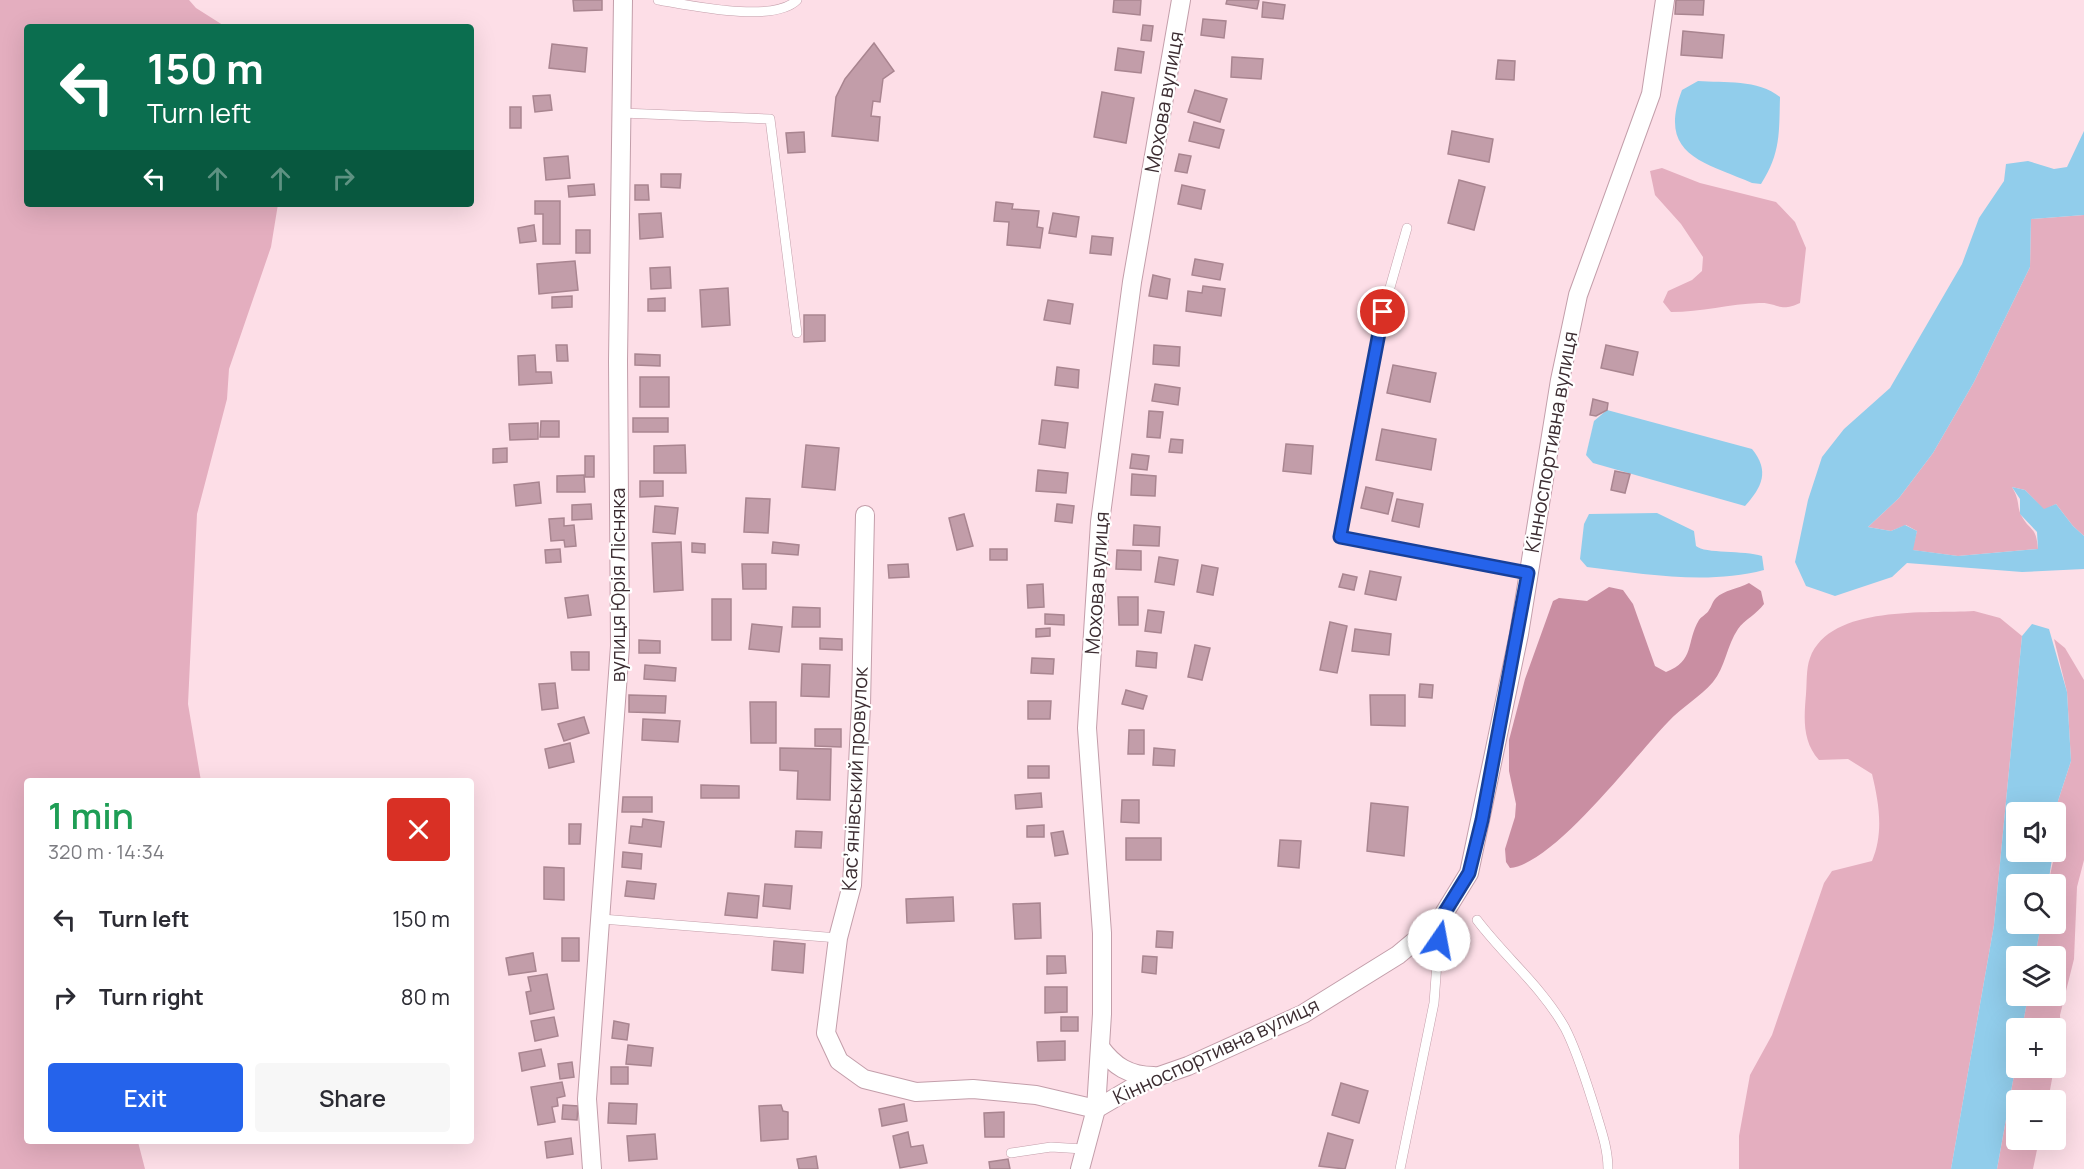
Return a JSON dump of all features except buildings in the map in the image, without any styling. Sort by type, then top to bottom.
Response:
[{"type":"street","name":"вулиця Юрія Лісняка","points":[[592,1169],[587,1099],[602,919],[620,646],[618,361],[622,0]]},
{"type":"street","name":"Мохова вулиця","points":[[1080,1169],[1083,1149],[1096,1109],[1100,1047],[1102,933],[1087,728],[1100,522],[1132,282],[1181,0]]},
{"type":"street","name":"Кінноспортивна вулиця","points":[[1096,1109],[1142,1082],[1188,1066],[1304,1014],[1398,955],[1440,920],[1469,873],[1512,668],[1560,380],[1578,295],[1650,94],[1665,0]]},
{"type":"street","name":"Касʼянівський провулок","points":[[865,515],[861,705],[852,885],[838,938],[826,1033],[839,1061],[864,1079],[916,1092],[973,1089],[1025,1094],[1096,1109]]},
{"type":"street","points":[[1100,1047],[1113,1064],[1127,1071],[1143,1076],[1159,1076]]},
{"type":"lane","points":[[658,0],[713,9],[769,11],[787,8],[797,0]]},
{"type":"lane","points":[[622,113],[770,119],[797,333]]},
{"type":"lane","points":[[1407,228],[1383,312],[1340,537],[1528,573]]},
{"type":"lane","points":[[602,919],[838,938]]},
{"type":"lane","points":[[1400,1169],[1434,1003],[1440,920]]},
{"type":"lane","points":[[1477,920],[1496,945],[1520,968],[1564,1028],[1599,1121],[1608,1152],[1608,1169]]},
{"type":"lane","points":[[1011,1153],[1051,1147],[1083,1149]]},
{"type":"shaded area","points":[[0,0],[189,0],[196,8],[221,24],[24,24],[24,207],[278,207],[271,247],[229,369],[227,399],[197,514],[188,704],[200,778],[24,778],[24,1144],[139,1144],[145,1169],[0,1169]]},
{"type":"shaded area","points":[[1662,168],[1700,183],[1776,202],[1795,222],[1806,248],[1800,303],[1787,307],[1759,303],[1671,312],[1663,302],[1668,291],[1692,280],[1702,271],[1703,257],[1681,224],[1655,195],[1650,171]]},
{"type":"shaded area","points":[[2084,215],[2084,536],[2056,504],[2044,510],[2025,490],[2012,487],[2021,515],[2036,536],[2038,549],[1958,556],[1912,550],[1917,531],[1906,525],[1891,531],[1868,527],[1899,498],[1933,453],[1974,382],[2030,267],[2031,219]]},
{"type":"shaded area","points":[[1749,583],[1761,591],[1764,604],[1738,629],[1713,682],[1668,722],[1571,829],[1528,862],[1510,868],[1506,862],[1505,849],[1515,817],[1516,804],[1509,771],[1509,740],[1525,679],[1553,601],[1559,598],[1587,601],[1609,587],[1623,590],[1633,604],[1655,666],[1666,672],[1675,668],[1686,657],[1699,620],[1716,598]]},
{"type":"shaded area","points":[[1974,611],[2000,618],[2022,636],[1994,925],[1951,1169],[1739,1169],[1739,1136],[1750,1075],[1772,1035],[1824,883],[1832,871],[1872,861],[1878,840],[1877,796],[1872,774],[1848,759],[1819,760],[1813,753],[1807,737],[1805,712],[1810,658],[1821,641],[1838,628],[1859,620],[1907,613]]},
{"type":"shaded area","points":[[2054,639],[2065,648],[2084,680],[2084,860],[2077,887],[2074,959],[2066,991],[2066,946],[2037,946],[2039,934],[2066,934],[2066,874],[2050,874],[2053,862],[2066,862],[2066,802],[2058,802],[2071,761],[2067,692]]},
{"type":"shaded area","points":[[2026,1006],[2062,1006],[2060,1018],[2024,1018]]},
{"type":"shaded area","points":[[2013,1078],[2052,1078],[2050,1090],[2011,1090]]},
{"type":"shaded area","points":[[2006,1119],[2006,1150],[2037,1150],[2033,1169],[1997,1169]]},
{"type":"water","points":[[1698,81],[1730,82],[1762,87],[1780,97],[1776,152],[1761,184],[1752,183],[1717,169],[1689,153],[1680,142],[1676,129],[1676,112],[1682,90]]},
{"type":"water","points":[[2084,131],[2084,215],[2031,219],[2030,267],[1974,382],[1933,453],[1899,498],[1868,527],[1891,531],[1905,525],[1917,531],[1913,550],[1958,556],[2038,549],[2037,532],[2020,514],[2020,499],[2012,487],[2025,490],[2044,509],[2056,504],[2084,536],[2084,569],[2022,572],[1907,563],[1892,577],[1835,596],[1806,586],[1795,562],[1808,500],[1822,457],[1844,429],[1890,388],[1962,264],[1979,218],[2004,181],[2006,164],[2028,161],[2054,169],[2067,167]]},
{"type":"water","points":[[1607,410],[1752,449],[1758,457],[1762,472],[1762,479],[1756,492],[1745,506],[1593,463],[1586,455],[1594,421]]},
{"type":"water","points":[[1657,513],[1694,531],[1696,546],[1716,551],[1762,556],[1764,570],[1720,577],[1676,577],[1587,567],[1580,559],[1584,524],[1589,514]]},
{"type":"water","points":[[2032,624],[2049,629],[2067,692],[2071,761],[2058,802],[2006,802],[2006,862],[2051,862],[2050,874],[2006,874],[2006,934],[2039,934],[2037,946],[2006,946],[2006,1006],[2026,1006],[2024,1018],[2006,1018],[2006,1078],[2013,1078],[2011,1090],[2006,1090],[2006,1119],[1997,1169],[1951,1169],[1994,925],[2022,636]]},
{"type":"route","points":[[1383,312],[1366,390],[1340,537],[1528,573],[1519,633],[1482,820],[1469,873],[1440,920],[1439,940]]}]
